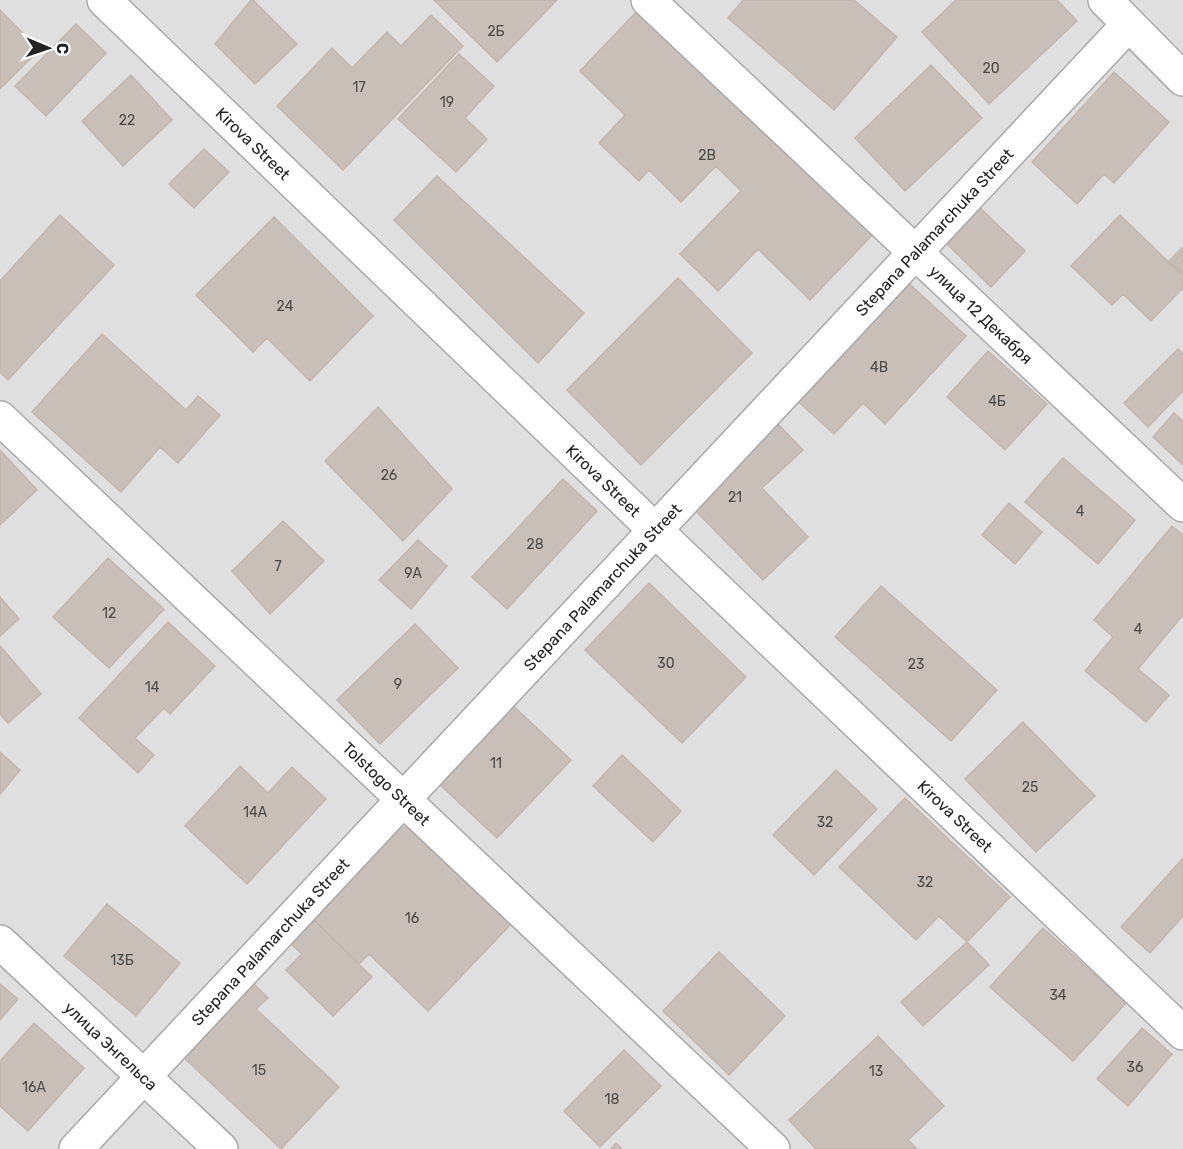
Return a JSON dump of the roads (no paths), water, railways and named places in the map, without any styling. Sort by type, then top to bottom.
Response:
[{"type":"street","name":"Kirova Street","points":[[104,0],[1183,1033]]},
{"type":"street","name":"улица 12 Декабря","points":[[648,0],[1183,506]]},
{"type":"street","points":[[1105,0],[1183,79]]},
{"type":"street","name":"Stepana Palamarchuka Street","points":[[76,1149],[1128,25]]},
{"type":"street","name":"Tolstogo Street","points":[[0,418],[773,1149]]},
{"type":"street","name":"улица Энгельса","points":[[0,942],[221,1149]]}]
